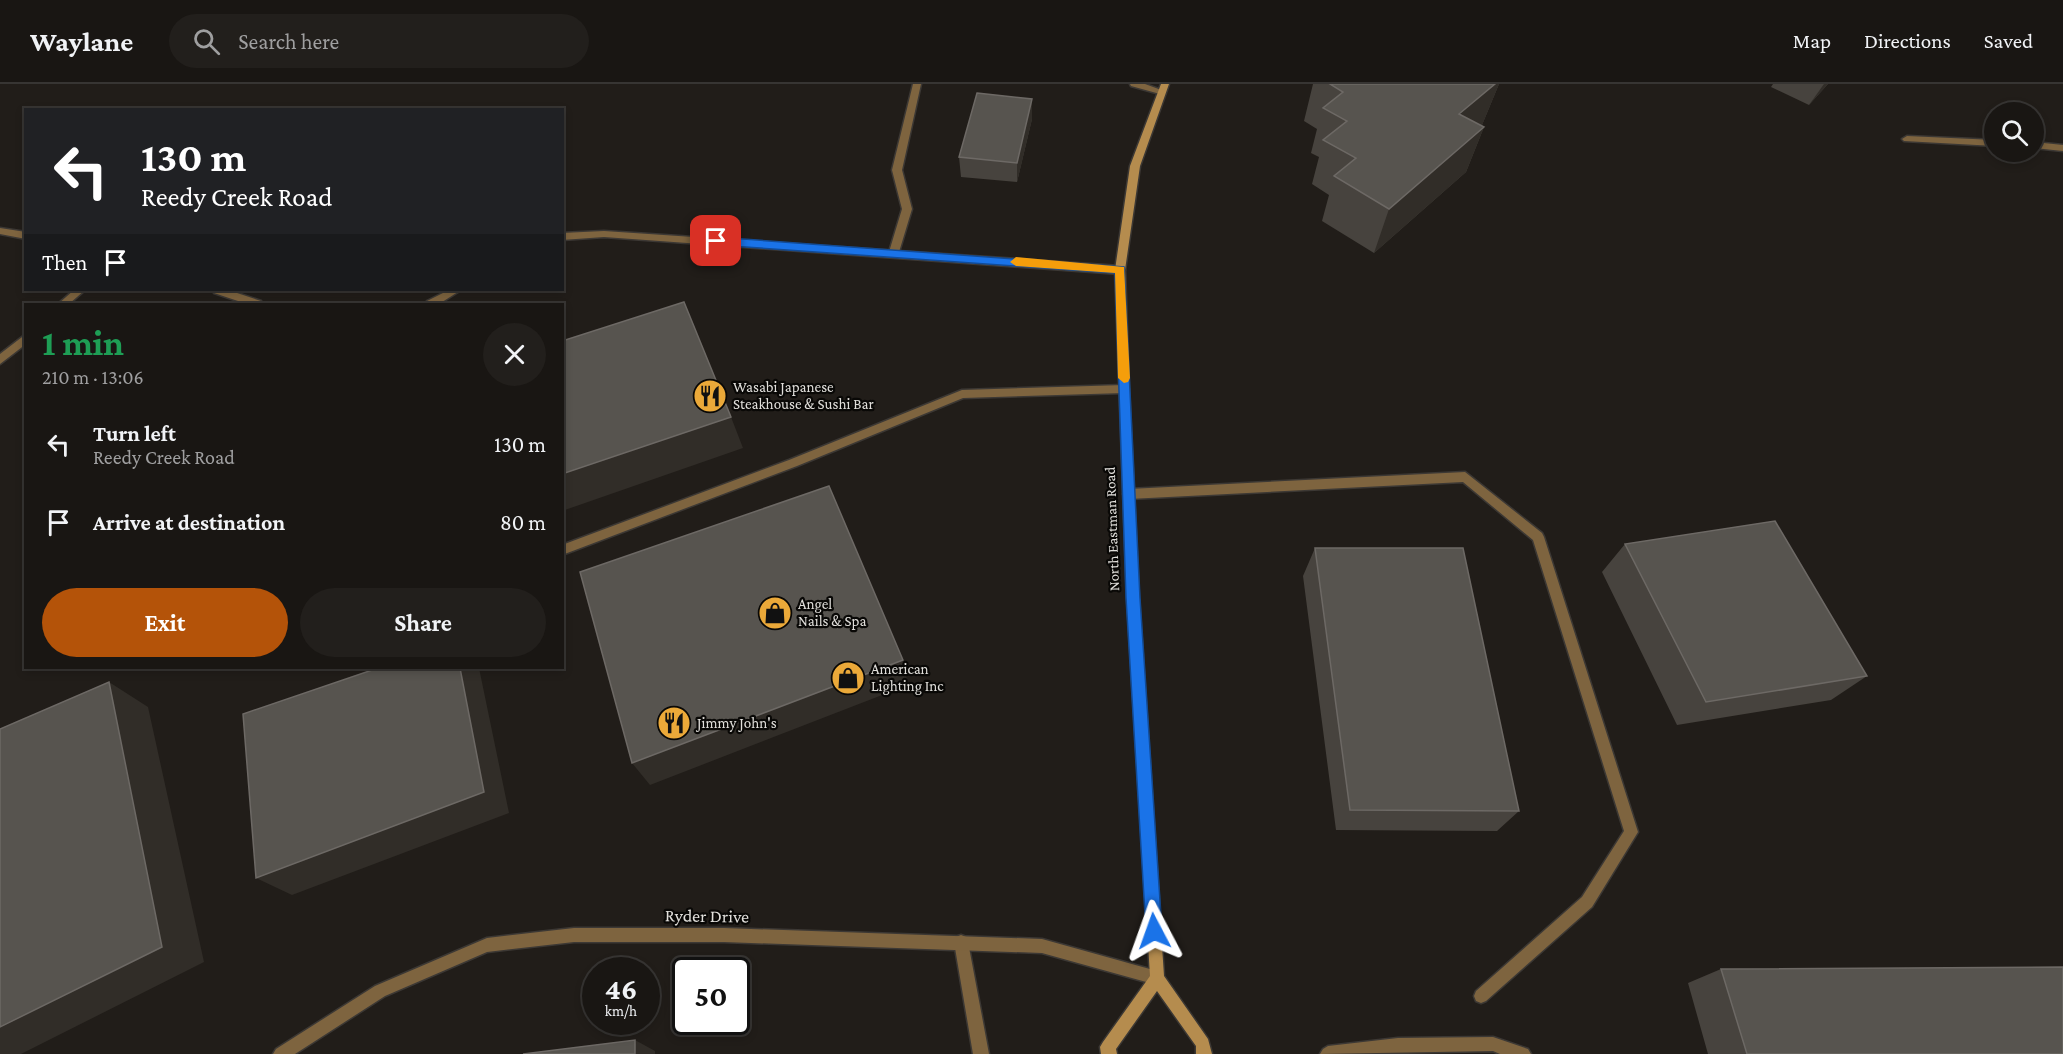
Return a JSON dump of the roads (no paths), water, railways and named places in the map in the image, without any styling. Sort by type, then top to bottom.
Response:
[{"type":"main road","name":"North Eastman Road","points":[[1157,978],[1133,598],[1120,270],[1135,166],[1163,88]]},
{"type":"main road","points":[[1109,1054],[1108,1047],[1157,978],[1203,1044],[1204,1054]]},
{"type":"street","points":[[894,252],[907,209],[897,170],[917,84]]},
{"type":"street","points":[[1134,84],[1163,88]]},
{"type":"street","points":[[1907,139],[1984,142]]},
{"type":"street","points":[[2044,146],[2063,148]]},
{"type":"street","points":[[0,231],[24,236]]},
{"type":"street","points":[[564,237],[604,234],[894,252],[1120,270]]},
{"type":"street","points":[[64,303],[79,291]]},
{"type":"street","points":[[221,291],[254,303]]},
{"type":"street","points":[[433,303],[454,291]]},
{"type":"street","points":[[0,360],[24,340]]},
{"type":"street","points":[[564,549],[793,463],[962,394],[1124,389]]},
{"type":"street","points":[[1129,494],[1465,477],[1538,537],[1631,832],[1587,902],[1481,996]]},
{"type":"street","name":"Ryder Drive","points":[[280,1054],[380,991],[487,945],[585,935],[724,935],[1042,946],[1157,978]]},
{"type":"street","points":[[961,942],[981,1054]]},
{"type":"street","points":[[1328,1054],[1398,1045],[1492,1044],[1523,1054]]},
{"type":"place","name":"Wasabi Japanese Steakhouse & Sushi Bar","points":[[710,396]]},
{"type":"place","name":"Angel Nails & Spa","points":[[775,613]]},
{"type":"place","name":"American Lighting Inc","points":[[848,678]]},
{"type":"place","name":"Jimmy John's","points":[[674,723]]}]
